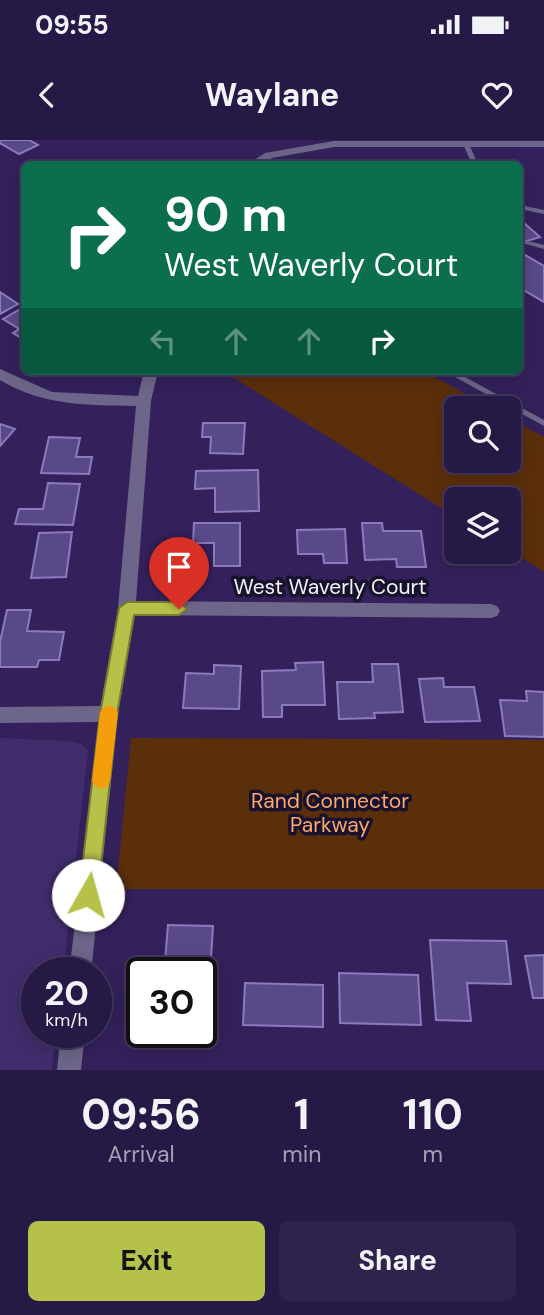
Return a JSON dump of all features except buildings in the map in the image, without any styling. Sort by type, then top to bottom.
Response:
[{"type":"street","points":[[259,161],[269,155],[306,144],[544,144]]},
{"type":"street","points":[[0,374],[19,387],[51,398],[144,401]]},
{"type":"street","points":[[82,957],[109,714],[127,608],[144,401],[150,375]]},
{"type":"street","name":"West Waverly Court","points":[[127,608],[491,611]]},
{"type":"street","points":[[0,715],[109,714]]},
{"type":"street","points":[[69,1070],[71,1048]]},
{"type":"lane","points":[[466,144],[474,161]]},
{"type":"lane","points":[[523,208],[544,212]]},
{"type":"lane","points":[[524,242],[544,247]]},
{"type":"lane","points":[[455,375],[544,423]]},
{"type":"shaded area","points":[[0,738],[68,741],[81,744],[88,751],[65,957],[21,957],[21,1048],[54,1048],[52,1070],[0,1070]]},
{"type":"green space","points":[[229,375],[431,375],[469,396],[444,396],[444,473],[521,473],[521,425],[544,437],[544,572],[521,558],[521,487],[444,487],[444,510]]},
{"type":"green space","name":"Rand Connector Parkway","points":[[131,738],[544,740],[544,889],[116,889]]},
{"type":"slow traffic","points":[[101,781],[109,713]]},
{"type":"route","points":[[88,895],[109,714],[127,608],[179,609]]}]
